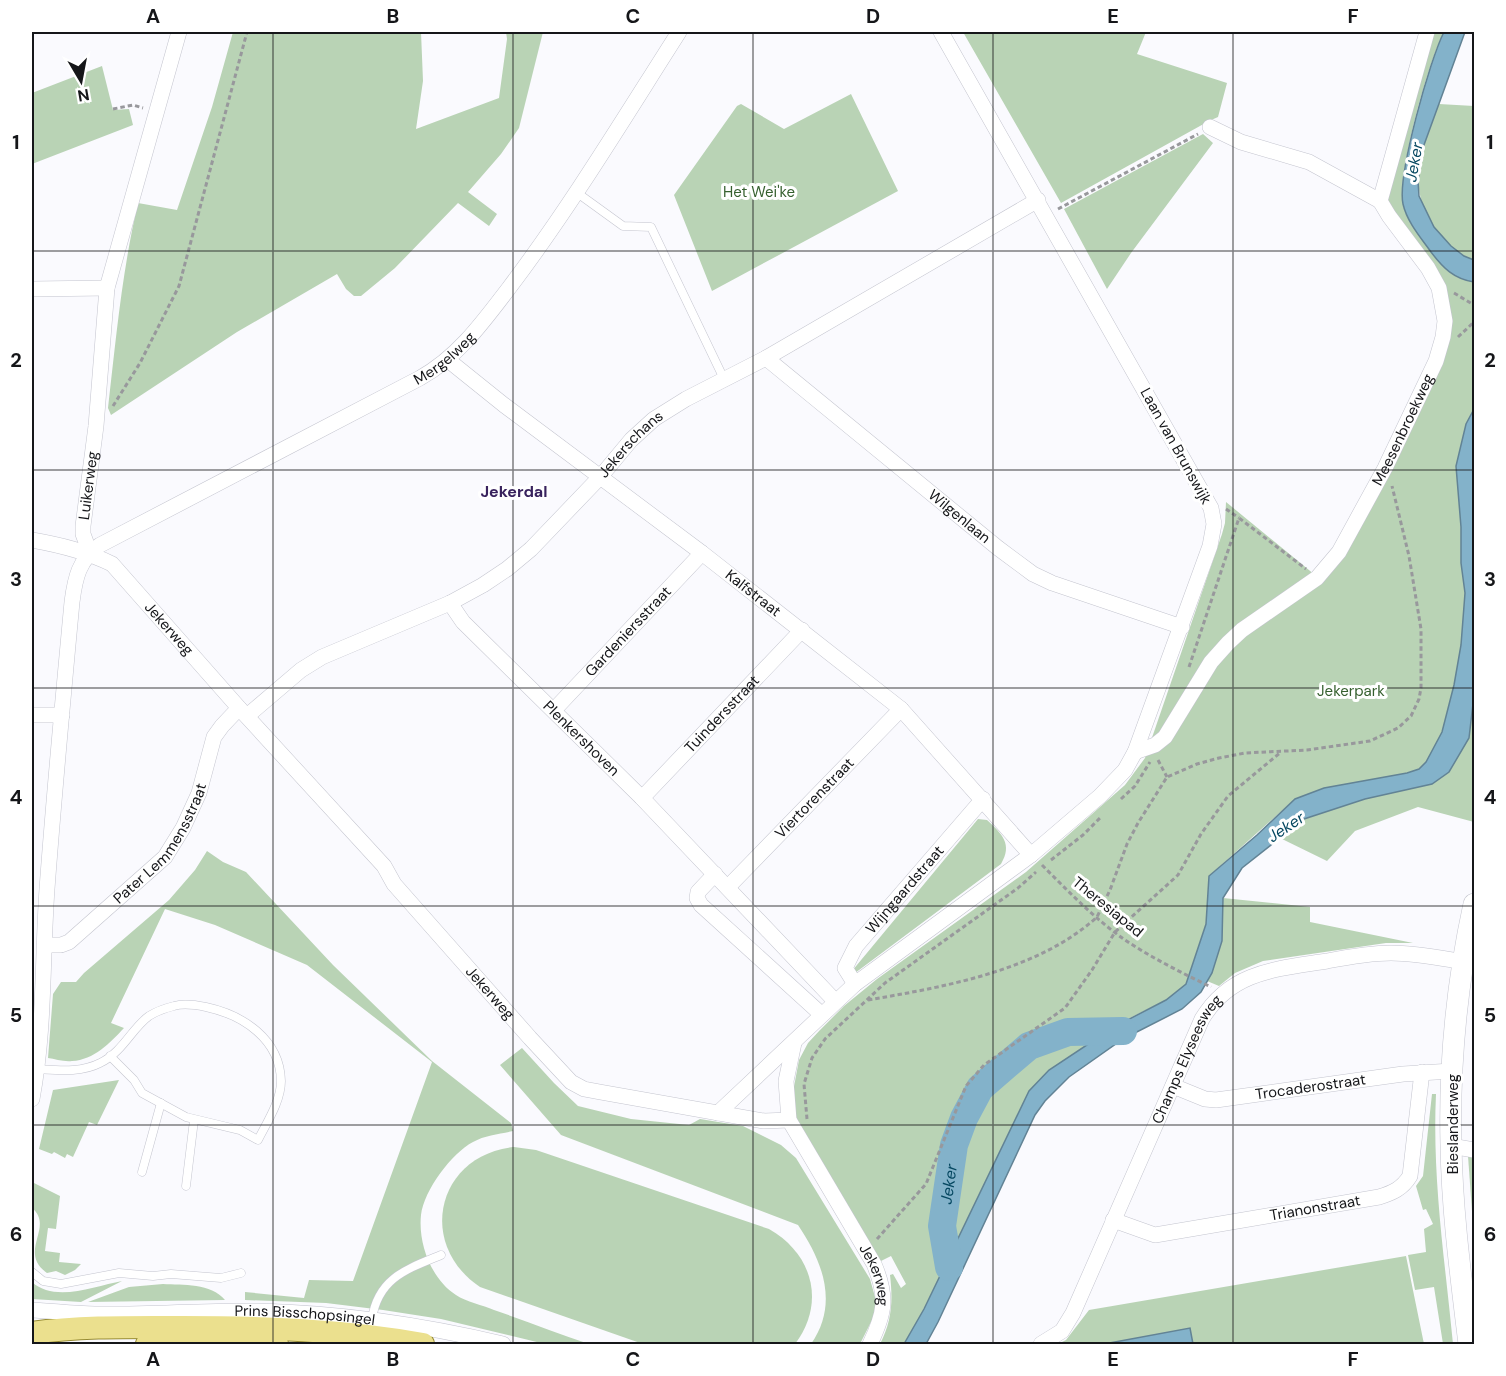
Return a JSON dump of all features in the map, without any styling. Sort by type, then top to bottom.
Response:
[{"type":"main road","name":"Bieslanderweg","points":[[1469,1344],[1456,1228],[1451,1146],[1452,1071],[1464,962],[1474,904]]},
{"type":"main road","name":"Prins Bisschopsingel","points":[[32,1333],[124,1327],[285,1328],[423,1344]]},
{"type":"main road","name":"Prins Bisschopsingel","points":[[147,1344],[277,1344]]},
{"type":"street","name":"Luikerweg","points":[[90,553],[83,534],[83,526],[96,426],[107,288],[179,32]]},
{"type":"street","name":"Mergelweg","points":[[90,553],[112,539],[420,378],[448,360],[487,317],[526,265],[679,32]]},
{"type":"street","name":"Laan van Brunswijk","points":[[941,32],[1213,513],[1214,528],[1210,546],[1135,752],[1125,770],[1114,783],[1031,855]]},
{"type":"street","points":[[1210,127],[1241,142],[1309,162],[1380,201],[1427,32]]},
{"type":"street","name":"Jekerschans","points":[[243,712],[322,657],[450,603],[483,585],[531,549],[601,476],[631,440],[654,419],[686,399],[766,358],[1038,201]]},
{"type":"street","name":"Meesenbroekweg","points":[[1135,752],[1155,745],[1165,737],[1211,662],[1228,643],[1242,630],[1317,578],[1332,562],[1346,542],[1385,468],[1436,361],[1443,338],[1444,321],[1443,304],[1436,280],[1380,201]]},
{"type":"street","points":[[32,289],[107,288]]},
{"type":"street","name":"Wilgenlaan","points":[[766,358],[1033,574],[1072,591],[1182,627]]},
{"type":"street","name":"Kalfstraat","points":[[448,360],[802,630],[901,709],[1031,855]]},
{"type":"street","name":"Jekerweg","points":[[32,540],[90,553],[112,564],[384,866],[394,884],[571,1082],[584,1089],[718,1113],[764,1121],[789,1120],[880,1276],[884,1312],[870,1344]]},
{"type":"street","points":[[32,1099],[37,1069],[37,1020],[46,945],[47,893],[74,582],[81,564],[90,553]]},
{"type":"street","name":"Gardeniersstraat","points":[[554,710],[702,553]]},
{"type":"street","name":"Plenkershoven","points":[[450,603],[463,622],[642,798],[835,1001]]},
{"type":"street","name":"Tuindersstraat","points":[[642,798],[802,630]]},
{"type":"street","name":"Viertorenstraat","points":[[728,887],[901,709]]},
{"type":"street","name":"Pater Lemmensstraat","points":[[46,945],[62,945],[69,942],[165,857],[183,828],[199,793],[217,732],[243,712]]},
{"type":"street","points":[[32,715],[62,715]]},
{"type":"street","name":"Wijngaardstraat","points":[[855,984],[845,968],[856,946],[983,799]]},
{"type":"street","points":[[718,1113],[855,984],[1031,855]]},
{"type":"street","points":[[715,874],[698,892],[697,898],[701,904],[821,1014]]},
{"type":"street","name":"Champs Elyseesweg","points":[[1041,1344],[1062,1331],[1069,1320],[1208,1010],[1224,993],[1248,977],[1275,969],[1376,953],[1404,954],[1464,962]]},
{"type":"street","points":[[789,1120],[786,1081],[794,1043]]},
{"type":"street","name":"Trocaderostraat","points":[[1173,1086],[1204,1099],[1216,1100],[1422,1072],[1452,1071]]},
{"type":"street","name":"Trianonstraat","points":[[1113,1220],[1149,1234],[1162,1235],[1392,1193],[1406,1183],[1410,1176],[1422,1072]]},
{"type":"street","points":[[1451,1146],[1474,1149]]},
{"type":"street","name":"Prins Bisschopsingel","points":[[32,1310],[105,1314],[229,1310],[293,1312],[372,1319],[503,1344]]},
{"type":"street","points":[[105,1314],[124,1327]]},
{"type":"lane","points":[[576,192],[623,226],[651,227],[724,379]]},
{"type":"lane","points":[[37,1069],[68,1070],[101,1063],[126,1043],[147,1017],[162,1009],[178,1005],[198,1005],[224,1012],[257,1030],[280,1066],[279,1094],[258,1140],[240,1130],[194,1120],[142,1093],[134,1080],[110,1056]]},
{"type":"lane","points":[[142,1172],[161,1103]]},
{"type":"lane","points":[[186,1186],[194,1120]]},
{"type":"lane","points":[[372,1319],[384,1286],[399,1272],[441,1256]]},
{"type":"lane","points":[[32,1272],[43,1281],[61,1284],[119,1273],[221,1278],[241,1273]]},
{"type":"path","points":[[96,426],[105,419],[140,363],[179,286],[247,32]]},
{"type":"path","points":[[113,109],[132,105],[156,111]]},
{"type":"path","points":[[1046,216],[1210,127]]},
{"type":"path","points":[[866,1000],[970,980],[998,971],[1070,938],[1097,917],[1134,830],[1167,777],[1197,764],[1245,753],[1338,747],[1382,737],[1405,723],[1419,699],[1422,654],[1419,610],[1397,502],[1385,468]]},
{"type":"path","points":[[1188,669],[1239,518],[1317,578]]},
{"type":"path","points":[[876,1240],[926,1184],[966,1086],[984,1065],[1065,1008],[1115,932],[1178,874],[1201,834],[1228,796],[1282,751]]},
{"type":"path","points":[[1118,801],[1135,786],[1155,755],[1167,777]]},
{"type":"path","points":[[806,1116],[804,1084],[812,1058],[825,1039],[866,1000],[913,963],[1018,888],[1083,835],[1103,815]]},
{"type":"path","name":"Theresiapad","points":[[1031,855],[1115,932],[1176,970],[1213,988]]},
{"type":"green space","points":[[233,32],[421,32],[423,81],[416,129],[499,98],[506,32],[543,32],[519,128],[501,154],[468,192],[497,214],[489,226],[458,203],[395,268],[361,296],[354,296],[346,289],[337,274],[237,332],[111,415],[108,408],[120,305],[138,203],[177,210],[212,107]]},
{"type":"green space","points":[[963,32],[1146,32],[1137,54],[1227,83],[1218,117],[1061,203]]},
{"type":"green space","name":"Jekerpark","points":[[1432,32],[1444,32],[1423,90],[1409,144],[1402,189],[1405,212],[1412,226],[1455,272],[1474,282],[1474,822],[1418,807],[1355,831],[1327,861],[1280,838],[1304,819],[1295,799],[1209,876],[1206,924],[1186,984],[1166,1000],[1122,1022],[1014,1122],[924,1309],[904,1344],[880,1344],[891,1311],[890,1275],[893,1274],[901,1288],[906,1284],[891,1256],[879,1262],[794,1115],[792,1097],[799,1060],[808,1043],[844,1006],[877,979],[1026,872],[1125,785],[1145,758],[1222,534],[1226,502],[1315,575],[1329,560],[1427,370],[1446,298],[1388,203],[1387,194]]},
{"type":"green space","points":[[102,66],[113,110],[129,109],[133,125],[32,164],[32,93]]},
{"type":"green space","name":"Het Wei'ke","points":[[851,94],[898,191],[712,291],[674,195],[737,106],[741,104],[784,129]]},
{"type":"green space","points":[[1439,104],[1474,106],[1474,260],[1462,255],[1444,239],[1431,222],[1423,206],[1419,190],[1421,157]]},
{"type":"green space","points":[[1203,134],[1213,143],[1107,289],[1064,209]]},
{"type":"green space","points":[[978,819],[987,820],[1004,840],[1006,851],[1001,864],[855,973],[852,971]]},
{"type":"green space","points":[[207,851],[223,862],[246,872],[333,965],[432,1061],[511,1123],[513,1131],[482,1138],[465,1147],[440,1173],[427,1195],[421,1215],[422,1237],[428,1260],[440,1280],[447,1288],[465,1300],[589,1344],[545,1344],[441,1319],[383,1310],[326,1303],[245,1300],[245,1292],[304,1298],[309,1280],[353,1281],[432,1062],[307,965],[215,925],[165,909],[111,1023],[124,1028],[107,1045],[87,1058],[63,1061],[48,1058],[53,994],[61,982],[76,982],[169,900],[195,870]]},
{"type":"green space","points":[[1223,898],[1310,907],[1310,922],[1413,943],[1386,943],[1263,961],[1235,973],[1219,986],[1207,981],[1218,951]]},
{"type":"green space","points":[[522,1048],[578,1106],[631,1119],[689,1125],[700,1119],[743,1126],[781,1145],[796,1158],[870,1279],[877,1304],[860,1344],[811,1344],[820,1329],[826,1299],[824,1283],[815,1254],[798,1225],[561,1135],[500,1065]]},
{"type":"green space","points":[[119,1080],[97,1125],[89,1122],[73,1157],[67,1154],[65,1158],[54,1152],[52,1154],[39,1149],[53,1090]]},
{"type":"green space","points":[[1432,1094],[1436,1094],[1438,1188],[1453,1344],[1443,1344],[1434,1287],[1415,1290],[1408,1255],[1426,1252],[1424,1229],[1433,1224],[1426,1209],[1423,1210],[1416,1186],[1423,1176]]},
{"type":"green space","points":[[514,1147],[536,1150],[769,1229],[784,1239],[805,1266],[812,1296],[805,1328],[795,1344],[643,1344],[480,1287],[460,1269],[447,1248],[442,1226],[444,1204],[453,1183],[467,1166],[488,1154]]},
{"type":"green space","points":[[1468,1156],[1474,1156],[1474,1239]]},
{"type":"green space","points":[[32,1182],[60,1196],[56,1229],[48,1228],[45,1251],[60,1253],[59,1262],[81,1264],[65,1275],[56,1271],[47,1273],[35,1257],[40,1223],[38,1215],[32,1208]]},
{"type":"green space","points":[[1406,1256],[1424,1344],[1058,1344],[1066,1340],[1089,1310]]},
{"type":"green space","points":[[122,1281],[81,1302],[32,1299],[32,1282],[41,1288],[63,1292]]},
{"type":"green space","points":[[163,1284],[205,1288],[219,1294],[225,1300],[88,1302],[129,1287]]},
{"type":"water","points":[[1444,32],[1465,32],[1424,145],[1418,181],[1419,196],[1434,227],[1451,246],[1474,260],[1474,282],[1455,275],[1440,263],[1415,230],[1403,204],[1405,169],[1416,118],[1431,66]]},
{"type":"water","points":[[1474,409],[1474,695],[1469,738],[1449,772],[1432,784],[1365,799],[1304,819],[1242,868],[1223,898],[1222,941],[1212,973],[1201,992],[1182,1009],[1123,1039],[1069,1077],[1045,1101],[1035,1115],[926,1344],[904,1344],[924,1309],[1029,1091],[1049,1070],[1114,1027],[1166,1000],[1186,984],[1206,924],[1209,876],[1295,799],[1324,788],[1407,773],[1419,769],[1426,762],[1442,732],[1461,645],[1465,593],[1461,563],[1461,527],[1456,466],[1466,424]]},
{"type":"water","points":[[1190,1328],[1193,1344],[1104,1344]]},
{"type":"waterway","name":"Jeker","points":[[949,1267],[942,1226],[954,1145],[964,1118],[980,1088],[1029,1046],[1068,1032],[1123,1031]]},
{"type":"district","name":"Jekerdal","points":[[514,491]]}]
